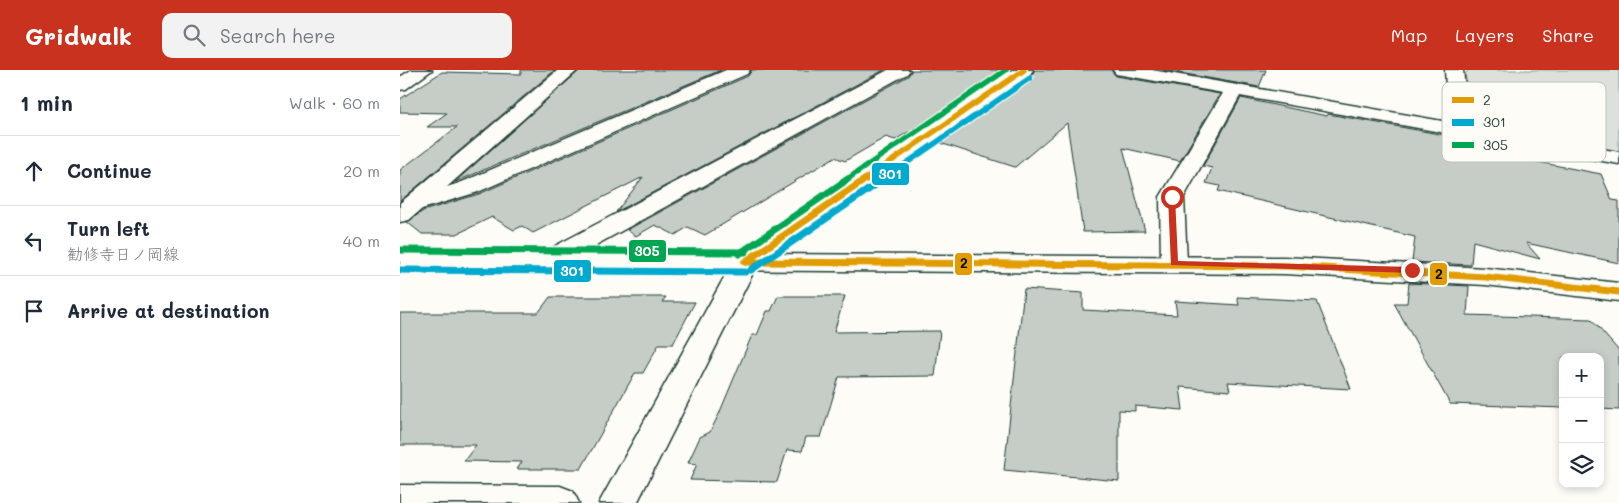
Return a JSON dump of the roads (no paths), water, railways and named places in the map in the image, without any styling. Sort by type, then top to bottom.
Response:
[{"type":"street","points":[[400,85],[423,70]]},
{"type":"street","points":[[408,209],[470,187],[742,70]]},
{"type":"street","points":[[547,261],[901,70]]},
{"type":"street","points":[[618,503],[745,262],[1024,70]]},
{"type":"street","points":[[1122,70],[1442,127]]},
{"type":"street","points":[[408,209],[569,71]]},
{"type":"street","points":[[1174,263],[1172,197],[1234,90]]},
{"type":"street","points":[[1606,156],[1619,158]]},
{"type":"street","points":[[400,260],[1073,265],[1174,263],[1412,270],[1524,280],[1619,292]]},
{"type":"street","points":[[400,502],[560,503]]}]
